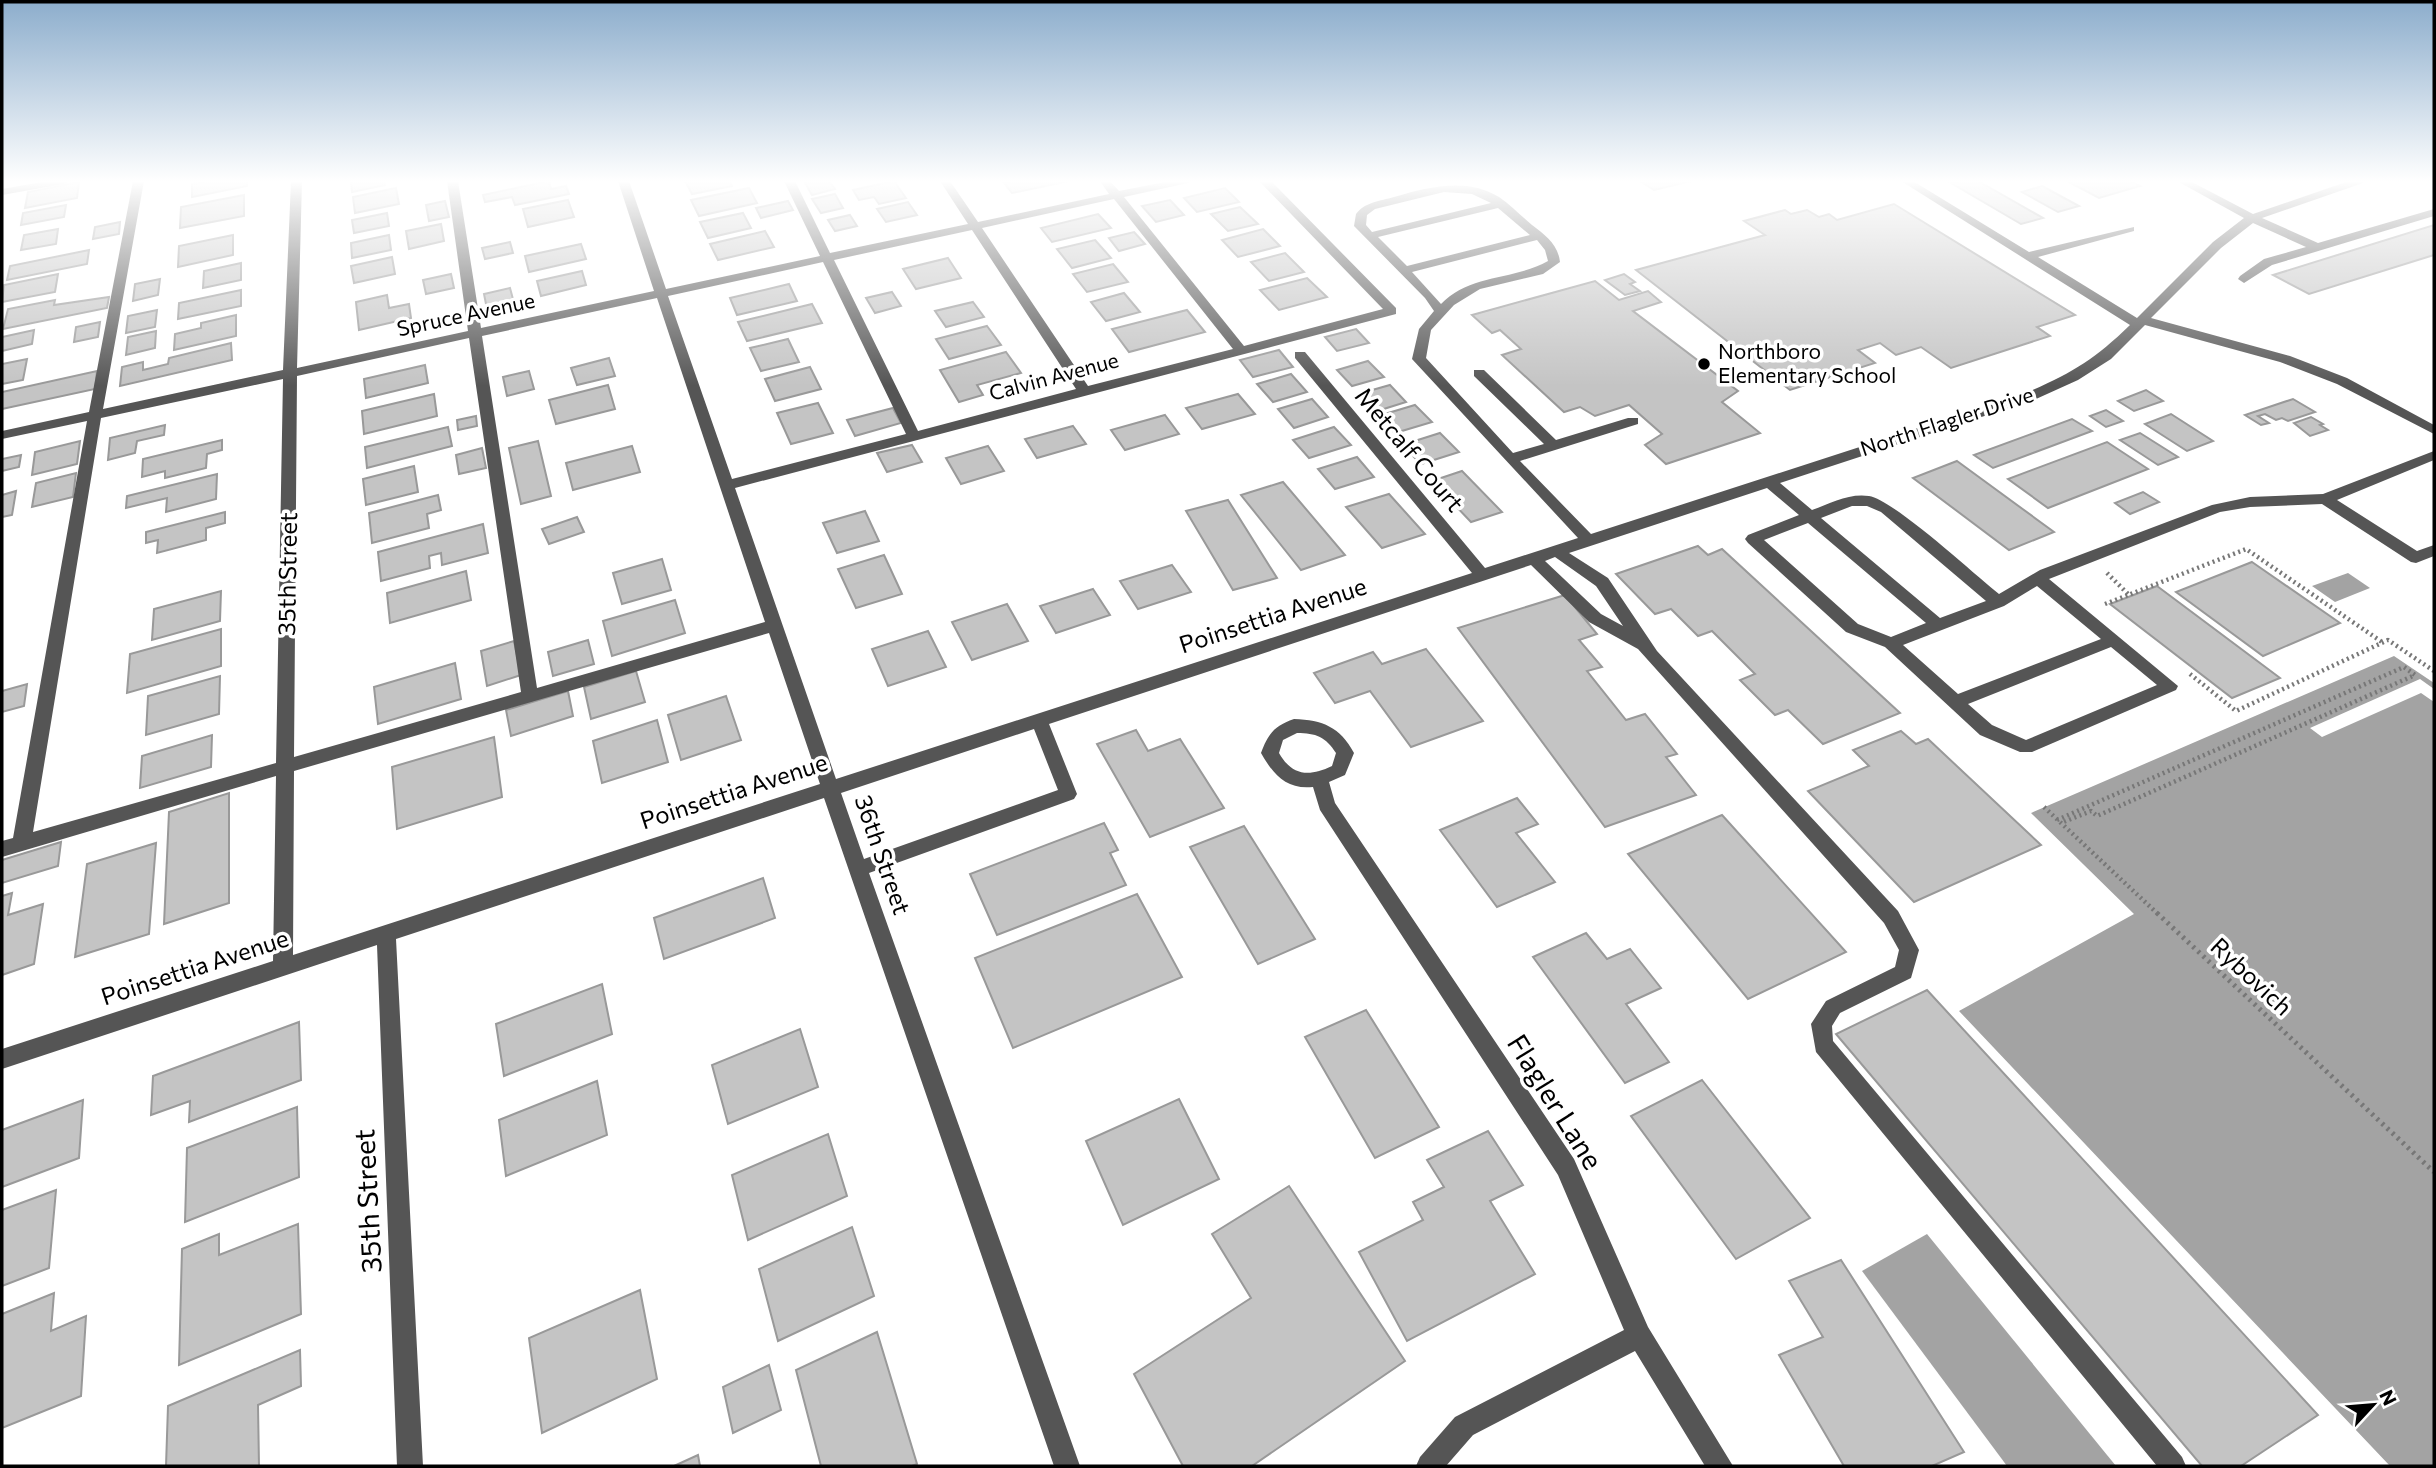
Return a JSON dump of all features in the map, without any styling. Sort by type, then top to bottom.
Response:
[{"type":"street","points":[[22,843],[94,415],[125,250]]},
{"type":"street","name":"35th Street","points":[[283,967],[294,250]]},
{"type":"street","points":[[462,250],[530,696]]},
{"type":"street","name":"36th Street","points":[[647,250],[830,788],[1067,1466]]},
{"type":"street","points":[[823,250],[914,436]]},
{"type":"street","name":"Spruce Avenue","points":[[2,435],[861,250]]},
{"type":"street","points":[[990,250],[1084,391]]},
{"type":"street","points":[[1160,250],[1241,350]]},
{"type":"street","name":"Calvin Avenue","points":[[727,485],[1392,311],[1332,250]]},
{"type":"street","points":[[1383,250],[1441,312]]},
{"type":"street","points":[[1404,270],[1486,250]]},
{"type":"street","points":[[1552,250],[1554,262],[1539,271],[1476,286],[1450,302],[1425,330],[1419,359],[1588,540]]},
{"type":"street","points":[[2017,250],[2140,322],[2285,359],[2342,381],[2434,430]]},
{"type":"street","points":[[2027,256],[2052,250]]},
{"type":"street","name":"North Flagler Drive","points":[[1482,575],[2031,396],[2073,377],[2106,356],[2212,250]]},
{"type":"street","points":[[2244,279],[2268,262],[2310,250]]},
{"type":"street","name":"Metcalf Court","points":[[1300,355],[1482,575]]},
{"type":"street","points":[[1479,373],[1554,446]]},
{"type":"street","points":[[1510,459],[1633,421]]},
{"type":"street","points":[[1891,643],[1997,602],[2038,579],[2217,508],[2250,502],[2325,499],[2434,455]]},
{"type":"street","points":[[1768,481],[1938,625]]},
{"type":"street","points":[[2325,499],[2416,558],[2434,550]]},
{"type":"street","points":[[1997,602],[1886,509],[1870,501],[1850,501],[1752,539],[1852,628],[1891,643],[1986,730],[2026,747],[2170,686],[2038,579]]},
{"type":"street","points":[[1556,551],[1602,582],[1645,645],[1891,917],[1909,950],[1904,972],[1833,1007],[1821,1024],[1824,1045],[2173,1466]]},
{"type":"street","points":[[1533,558],[1595,618],[1645,645]]},
{"type":"street","name":"Poinsettia Avenue","points":[[2,1059],[1482,575]]},
{"type":"street","points":[[2,849],[775,625]]},
{"type":"street","points":[[1955,702],[2114,640]]},
{"type":"street","points":[[859,869],[1068,794],[1039,720]]},
{"type":"street","name":"Flagler Lane","points":[[1320,781],[1326,805],[1566,1167],[1639,1336],[1720,1466]]},
{"type":"street","name":"35th Street","points":[[386,933],[410,1466]]},
{"type":"street","points":[[1429,1466],[1464,1426],[1639,1336]]},
{"type":"path","points":[[2114,613],[2104,604],[2245,549],[2382,642]]},
{"type":"path","points":[[2185,670],[2236,711],[2388,639],[2434,671]]},
{"type":"path","points":[[2404,667],[2415,675],[2097,816],[2091,811],[2059,822],[2404,667]]},
{"type":"path","name":"Rybovich","points":[[2044,807],[2434,1172]]},
{"type":"shaded area","points":[[2348,573],[2370,588],[2335,602],[2312,586]]},
{"type":"shaded area","points":[[2394,656],[2434,683],[2434,1466],[2390,1466],[1959,1011],[2134,914],[2031,813]]},
{"type":"shaded area","points":[[1927,1234],[2116,1466],[2007,1466],[1862,1271]]},
{"type":"pier","points":[[2420,679],[2434,689],[2434,702],[2421,693],[2322,737],[2310,728]]},
{"type":"building","points":[[89,250],[87,264],[7,280],[10,266]]},
{"type":"building","points":[[179,250],[233,250],[233,255],[178,267]]},
{"type":"building","points":[[351,250],[391,250],[391,250],[352,258]]},
{"type":"building","points":[[482,250],[512,250],[513,253],[485,259]]},
{"type":"building","points":[[555,250],[583,250],[586,259],[529,272],[525,256]]},
{"type":"building","points":[[713,250],[763,250],[718,260]]},
{"type":"building","points":[[1057,250],[1103,250],[1111,258],[1072,268]]},
{"type":"building","points":[[1231,250],[1267,250],[1238,257]]},
{"type":"building","points":[[1712,250],[1968,250],[2075,315],[2037,327],[2050,336],[1951,368],[1921,347],[1896,355],[1880,343],[1858,350],[1875,363],[1790,390],[1636,270]]},
{"type":"building","points":[[2355,250],[2434,250],[2434,255],[2309,294],[2273,275]]},
{"type":"building","points":[[1285,253],[1304,272],[1269,281],[1251,262]]},
{"type":"building","points":[[392,257],[395,274],[354,283],[351,266]]},
{"type":"building","points":[[948,258],[961,278],[916,289],[903,269]]},
{"type":"building","points":[[241,263],[241,280],[203,288],[204,271]]},
{"type":"building","points":[[1113,264],[1128,282],[1087,292],[1073,274]]},
{"type":"building","points":[[582,271],[586,285],[541,296],[537,281]]},
{"type":"building","points":[[58,274],[55,292],[2,302],[4,285]]},
{"type":"building","points":[[451,274],[454,288],[426,294],[423,280]]},
{"type":"building","points":[[1624,274],[1635,282],[1630,284],[1640,291],[1625,295],[1605,280]]},
{"type":"building","points":[[1307,278],[1327,297],[1279,310],[1260,290]]},
{"type":"building","points":[[160,279],[158,295],[133,301],[135,284]]},
{"type":"building","points":[[1595,281],[1619,300],[1648,291],[1661,302],[1633,311],[1738,391],[1722,402],[1760,433],[1666,464],[1645,445],[1662,434],[1629,405],[1595,416],[1580,407],[1564,412],[1502,355],[1521,349],[1500,330],[1492,333],[1472,315]]},
{"type":"building","points":[[789,284],[797,301],[737,315],[730,298]]},
{"type":"building","points":[[510,288],[514,303],[487,309],[484,294]]},
{"type":"building","points":[[241,290],[241,306],[178,319],[179,303]]},
{"type":"building","points":[[892,292],[901,306],[875,313],[866,298]]},
{"type":"building","points":[[1124,293],[1140,312],[1106,321],[1091,302]]},
{"type":"building","points":[[387,295],[389,308],[409,304],[411,318],[359,330],[356,302]]},
{"type":"building","points":[[109,297],[107,308],[3,329],[8,309],[55,300],[54,305]]},
{"type":"building","points":[[973,302],[984,317],[946,327],[935,311]]},
{"type":"building","points":[[812,304],[822,323],[747,341],[738,322]]},
{"type":"building","points":[[157,310],[155,327],[126,333],[128,316]]},
{"type":"building","points":[[1187,310],[1205,332],[1129,352],[1112,329]]},
{"type":"building","points":[[236,315],[236,336],[174,350],[175,334],[201,328],[201,323]]},
{"type":"building","points":[[100,322],[98,337],[74,342],[76,327]]},
{"type":"building","points":[[987,326],[1001,345],[949,359],[936,339]]},
{"type":"building","points":[[1356,329],[1369,343],[1337,351],[1325,337]]},
{"type":"building","points":[[34,330],[32,344],[2,351],[2,337]]},
{"type":"building","points":[[156,331],[155,348],[126,355],[128,337]]},
{"type":"building","points":[[788,339],[799,362],[761,371],[750,348]]},
{"type":"building","points":[[231,343],[232,360],[120,386],[122,367],[143,362],[143,370],[168,364],[169,358]]},
{"type":"building","points":[[1279,350],[1293,367],[1253,377],[1240,360]]},
{"type":"building","points":[[1006,352],[1021,373],[977,385],[983,395],[959,402],[940,370]]},
{"type":"building","points":[[609,358],[615,376],[577,385],[571,368]]},
{"type":"building","points":[[27,359],[23,380],[2,384],[2,364]]},
{"type":"building","points":[[1368,361],[1384,377],[1352,386],[1337,370]]},
{"type":"building","points":[[425,365],[428,383],[366,398],[364,379]]},
{"type":"building","points":[[810,367],[821,389],[775,401],[765,379]]},
{"type":"building","points":[[97,371],[95,389],[2,409],[2,392]]},
{"type":"building","points":[[529,371],[534,389],[507,396],[503,377]]},
{"type":"building","points":[[1291,374],[1307,392],[1273,402],[1257,384]]},
{"type":"building","points":[[608,385],[615,409],[556,424],[549,400]]},
{"type":"building","points":[[1390,385],[1406,402],[1374,412],[1358,394]]},
{"type":"building","points":[[2146,390],[2163,401],[2134,411],[2118,401]]},
{"type":"building","points":[[434,394],[437,416],[364,434],[362,411]]},
{"type":"building","points":[[1238,394],[1255,414],[1202,429],[1186,408]]},
{"type":"building","points":[[1312,399],[1328,417],[1294,428],[1278,409]]},
{"type":"building","points":[[2293,399],[2315,412],[2288,421],[2282,418],[2276,420],[2265,414],[2258,416],[2269,423],[2261,425],[2245,415]]},
{"type":"building","points":[[818,403],[833,433],[791,444],[777,413]]},
{"type":"building","points":[[1415,405],[1432,422],[1395,433],[1378,416]]},
{"type":"building","points":[[893,408],[901,423],[855,436],[847,420]]},
{"type":"building","points":[[2106,410],[2123,421],[2106,427],[2090,416]]},
{"type":"building","points":[[2171,414],[2213,441],[2187,451],[2145,424]]},
{"type":"building","points":[[1165,415],[1179,434],[1125,450],[1111,430]]},
{"type":"building","points":[[476,416],[477,426],[458,430],[457,420]]},
{"type":"building","points":[[2311,417],[2328,430],[2310,436],[2294,423]]},
{"type":"building","points":[[2072,419],[2092,431],[1993,468],[1974,455]]},
{"type":"building","points":[[165,425],[164,435],[137,441],[135,453],[108,460],[110,438]]},
{"type":"building","points":[[1073,426],[1086,444],[1037,458],[1025,439]]},
{"type":"building","points":[[448,427],[452,446],[367,468],[365,447]]},
{"type":"building","points":[[1334,427],[1351,445],[1309,458],[1293,440]]},
{"type":"building","points":[[1440,433],[1459,452],[1421,464],[1402,445]]},
{"type":"building","points":[[2140,433],[2178,457],[2158,465],[2120,440]]},
{"type":"building","points":[[222,440],[222,450],[207,454],[206,468],[165,478],[165,471],[142,477],[143,459]]},
{"type":"building","points":[[80,441],[77,464],[32,475],[35,452]]},
{"type":"building","points":[[538,441],[551,496],[521,504],[509,448]]},
{"type":"building","points":[[2107,442],[2148,469],[2048,508],[2008,479]]},
{"type":"building","points":[[912,445],[922,462],[887,472],[877,453]]},
{"type":"building","points":[[632,446],[640,472],[573,490],[566,463]]},
{"type":"building","points":[[988,446],[1004,471],[961,484],[946,458]]},
{"type":"building","points":[[482,448],[486,468],[459,474],[456,455]]},
{"type":"building","points":[[21,455],[19,467],[2,471],[2,459]]},
{"type":"building","points":[[1357,457],[1374,477],[1335,489],[1318,469]]},
{"type":"building","points":[[1957,461],[2054,532],[2009,550],[1913,478]]},
{"type":"building","points":[[414,466],[418,492],[366,505],[363,479]]},
{"type":"building","points":[[1462,471],[1502,512],[1471,522],[1432,481]]},
{"type":"building","points":[[76,473],[73,497],[32,507],[36,483]]},
{"type":"building","points":[[217,474],[216,499],[166,512],[167,498],[126,508],[127,496]]},
{"type":"building","points":[[1283,482],[1345,555],[1301,570],[1241,495]]},
{"type":"building","points":[[16,491],[12,515],[2,517],[2,495]]},
{"type":"building","points":[[2143,492],[2159,502],[2130,514],[2115,503]]},
{"type":"building","points":[[1389,494],[1425,534],[1382,548],[1346,507]]},
{"type":"building","points":[[438,495],[441,510],[427,514],[429,528],[372,543],[369,513]]},
{"type":"building","points":[[1228,500],[1277,578],[1233,590],[1186,511]]},
{"type":"building","points":[[865,511],[879,541],[837,553],[823,523]]},
{"type":"building","points":[[225,512],[225,523],[206,528],[206,540],[157,553],[158,540],[146,543],[146,532]]},
{"type":"building","points":[[577,517],[584,532],[549,544],[542,529]]},
{"type":"building","points":[[483,524],[488,553],[442,565],[441,553],[429,556],[430,568],[381,581],[378,552]]},
{"type":"building","points":[[1698,546],[1708,555],[1722,549],[1900,713],[1823,744],[1788,710],[1775,715],[1740,680],[1755,674],[1712,631],[1698,636],[1671,609],[1655,614],[1616,574]]},
{"type":"building","points":[[884,555],[902,594],[856,608],[838,569]]},
{"type":"building","points":[[662,559],[671,590],[622,604],[613,573]]},
{"type":"building","points":[[2252,562],[2340,623],[2263,656],[2176,592]]},
{"type":"building","points":[[1172,565],[1191,592],[1138,609],[1120,581]]},
{"type":"building","points":[[466,571],[471,600],[390,623],[387,593]]},
{"type":"building","points":[[2157,586],[2280,678],[2232,698],[2110,604]]},
{"type":"building","points":[[1093,589],[1110,615],[1056,633],[1040,606]]},
{"type":"building","points":[[221,591],[220,621],[152,640],[154,609]]},
{"type":"building","points":[[1565,595],[1597,634],[1579,640],[1602,667],[1587,671],[1626,720],[1645,714],[1677,754],[1666,757],[1696,795],[1605,827],[1458,628]]},
{"type":"building","points":[[675,600],[685,633],[612,656],[603,621]]},
{"type":"building","points":[[1007,604],[1028,641],[972,660],[952,622]]},
{"type":"building","points":[[221,629],[221,666],[127,693],[130,654]]},
{"type":"building","points":[[928,631],[946,667],[888,686],[872,649]]},
{"type":"building","points":[[588,640],[594,664],[553,676],[548,652]]},
{"type":"building","points":[[514,641],[521,675],[487,686],[481,651]]},
{"type":"building","points":[[1426,649],[1483,721],[1411,747],[1370,691],[1335,703],[1314,673],[1373,652],[1382,664]]},
{"type":"building","points":[[455,663],[461,699],[378,724],[374,687]]},
{"type":"building","points":[[636,671],[645,702],[591,719],[584,687]]},
{"type":"building","points":[[220,676],[219,714],[146,735],[148,696]]},
{"type":"building","points":[[27,684],[24,706],[2,712],[2,691]]},
{"type":"building","points":[[568,691],[573,716],[511,736],[506,710]]},
{"type":"building","points":[[726,696],[741,740],[681,760],[668,715]]},
{"type":"building","points":[[657,720],[668,762],[602,783],[593,741]]},
{"type":"building","points":[[1136,730],[1148,751],[1180,739],[1224,808],[1150,837],[1097,744]]},
{"type":"building","points":[[1901,731],[1916,744],[1928,739],[2041,845],[1914,902],[1808,791],[1869,766],[1853,750]]},
{"type":"building","points":[[212,735],[211,767],[140,788],[142,756]]},
{"type":"building","points":[[494,737],[502,797],[397,829],[392,767]]},
{"type":"building","points":[[229,793],[229,903],[164,924],[169,812]]},
{"type":"building","points":[[1517,798],[1538,824],[1516,833],[1555,882],[1497,907],[1440,830]]},
{"type":"building","points":[[1722,815],[1846,952],[1748,999],[1628,854]]},
{"type":"building","points":[[1104,823],[1118,850],[1110,853],[1126,885],[997,935],[970,874]]},
{"type":"building","points":[[1244,826],[1315,939],[1258,964],[1190,847]]},
{"type":"building","points":[[61,842],[58,866],[2,883],[2,860]]},
{"type":"building","points":[[156,843],[149,934],[75,957],[87,864]]},
{"type":"building","points":[[763,878],[775,918],[664,959],[654,918]]},
{"type":"building","points":[[12,893],[8,915],[43,904],[34,964],[2,975],[2,896]]},
{"type":"building","points":[[1137,894],[1182,977],[1013,1048],[975,958]]},
{"type":"building","points":[[1586,933],[1607,959],[1630,949],[1661,988],[1626,1004],[1669,1062],[1625,1083],[1533,957]]},
{"type":"building","points":[[602,984],[612,1034],[504,1076],[496,1024]]},
{"type":"building","points":[[1927,990],[2318,1415],[2241,1466],[2202,1466],[1836,1034]]},
{"type":"building","points":[[1366,1010],[1439,1127],[1375,1158],[1305,1037]]},
{"type":"building","points":[[299,1022],[301,1080],[189,1122],[190,1101],[151,1115],[153,1076]]},
{"type":"building","points":[[800,1029],[818,1087],[728,1124],[712,1065]]},
{"type":"building","points":[[1702,1080],[1810,1218],[1736,1259],[1631,1116]]},
{"type":"building","points":[[597,1081],[607,1135],[506,1176],[499,1120]]},
{"type":"building","points":[[1179,1099],[1219,1179],[1123,1225],[1086,1141]]},
{"type":"building","points":[[83,1100],[79,1158],[2,1187],[2,1130]]},
{"type":"building","points":[[297,1107],[299,1177],[185,1222],[187,1148]]},
{"type":"building","points":[[1488,1131],[1523,1185],[1490,1201],[1535,1274],[1407,1341],[1359,1252],[1423,1220],[1413,1202],[1444,1187],[1427,1160]]},
{"type":"building","points":[[828,1134],[847,1196],[748,1240],[732,1175]]},
{"type":"building","points":[[1289,1186],[1405,1361],[1252,1466],[1183,1466],[1134,1374],[1251,1298],[1212,1234]]},
{"type":"building","points":[[56,1190],[49,1268],[2,1286],[2,1210]]},
{"type":"building","points":[[298,1224],[301,1314],[179,1365],[182,1249],[219,1234],[219,1255]]},
{"type":"building","points":[[852,1227],[874,1296],[778,1341],[759,1269]]},
{"type":"building","points":[[1841,1260],[1964,1452],[1932,1466],[1844,1466],[1779,1355],[1823,1337],[1789,1281]]},
{"type":"building","points":[[640,1290],[657,1379],[542,1433],[529,1338]]},
{"type":"building","points":[[54,1293],[51,1331],[86,1316],[81,1396],[2,1428],[2,1314]]},
{"type":"building","points":[[877,1332],[917,1464],[821,1466],[796,1370]]},
{"type":"building","points":[[300,1350],[301,1386],[258,1405],[259,1466],[166,1466],[168,1406]]},
{"type":"building","points":[[769,1365],[781,1410],[733,1433],[723,1387]]},
{"type":"building","points":[[698,1455],[700,1466],[674,1466]]},
{"type":"place","name":"Northboro Elementary School","points":[[1704,364]]}]
